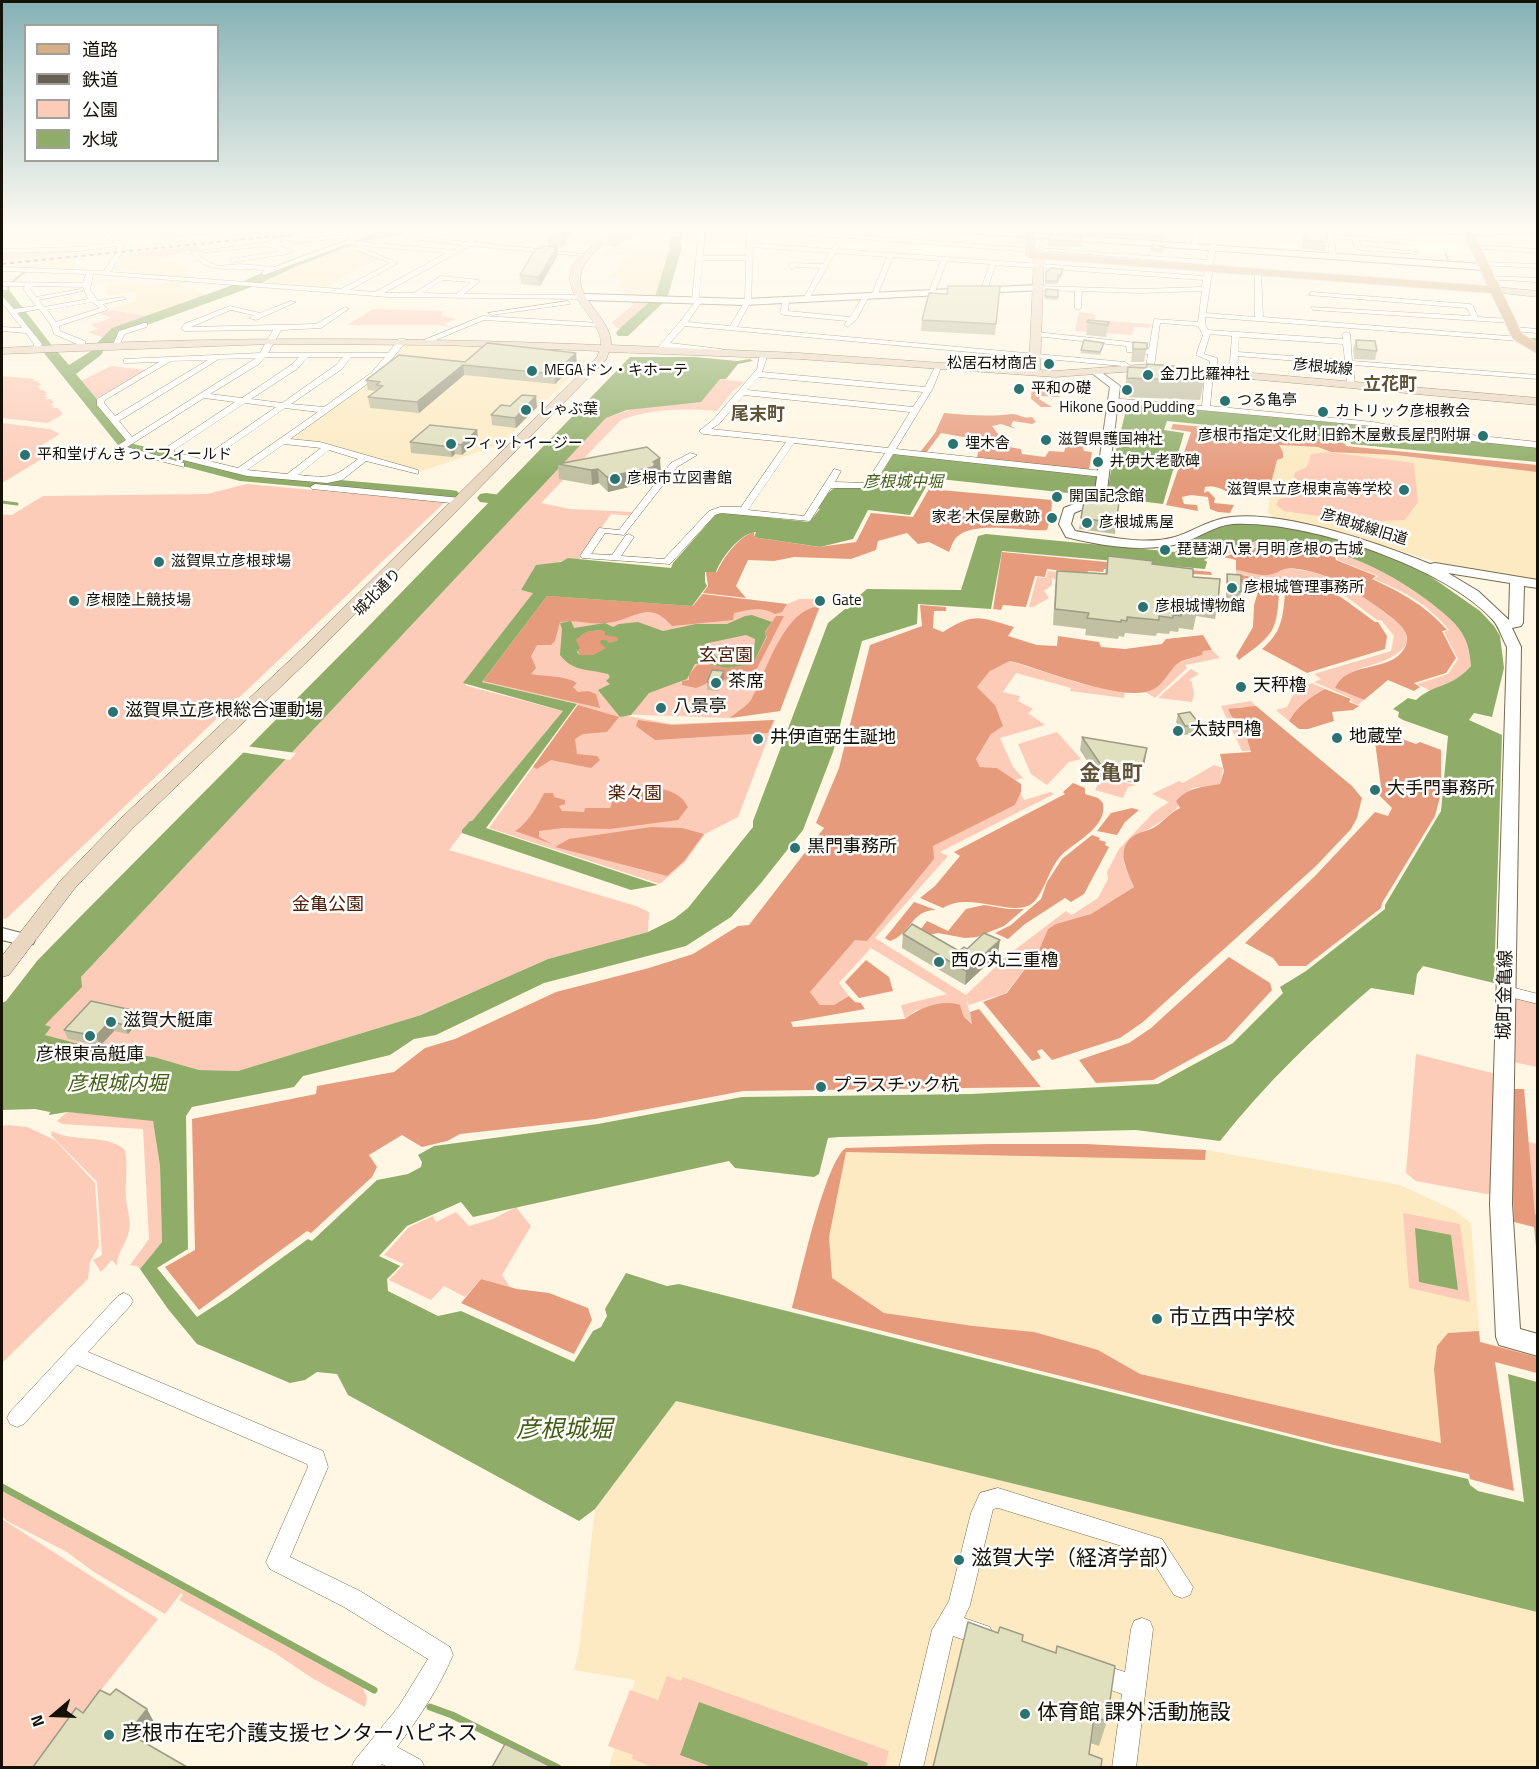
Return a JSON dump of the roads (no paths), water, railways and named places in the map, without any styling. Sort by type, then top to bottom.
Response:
[{"type":"main road","points":[[591,313],[609,339],[612,349]]},
{"type":"main road","points":[[594,313],[612,332],[612,349]]},
{"type":"main road","points":[[1029,372],[1032,313]]},
{"type":"main road","points":[[1030,356],[1036,334],[1035,313]]},
{"type":"main road","points":[[1507,313],[1515,330],[1538,350]]},
{"type":"main road","name":"彦根城線","points":[[2,351],[271,341],[402,341],[612,349],[661,348],[1055,374],[1150,367],[1538,402]]},
{"type":"main road","name":"城北通り","points":[[2,970],[68,884],[127,823],[309,651],[612,349]]},
{"type":"main road","name":"城北通り","points":[[26,940],[319,653],[561,410],[612,349]]},
{"type":"street","points":[[17,313],[26,331],[38,344],[37,350]]},
{"type":"street","points":[[45,313],[55,325],[57,332],[82,343]]},
{"type":"street","points":[[80,313],[83,316]]},
{"type":"street","points":[[55,325],[94,313]]},
{"type":"street","points":[[219,313],[187,326],[185,329],[318,326],[339,313]]},
{"type":"street","points":[[250,313],[260,315]]},
{"type":"street","points":[[230,329],[266,313]]},
{"type":"street","points":[[423,342],[486,318],[494,313]]},
{"type":"street","points":[[661,348],[683,324],[690,313]]},
{"type":"street","points":[[733,328],[742,313]]},
{"type":"street","points":[[784,313],[853,319]]},
{"type":"street","points":[[834,337],[843,324],[849,325],[858,313]]},
{"type":"street","points":[[1259,313],[1259,319]]},
{"type":"street","points":[[1313,313],[1314,324]]},
{"type":"street","points":[[1375,313],[1476,320],[1475,318],[1515,330]]},
{"type":"street","points":[[1473,313],[1475,318]]},
{"type":"street","points":[[1206,407],[1214,360],[1200,355],[1206,332],[1201,324],[1203,315],[1346,326],[1538,331]]},
{"type":"street","points":[[454,317],[472,322]]},
{"type":"street","points":[[486,318],[600,325]]},
{"type":"street","points":[[1150,367],[1157,321],[1201,324]]},
{"type":"street","points":[[683,324],[1125,364],[1130,368]]},
{"type":"street","points":[[114,347],[122,333],[144,325]]},
{"type":"street","points":[[1346,326],[1351,385]]},
{"type":"street","points":[[278,328],[263,356],[120,448],[231,478],[461,501]]},
{"type":"street","points":[[2,329],[26,331]]},
{"type":"street","points":[[63,334],[73,331]]},
{"type":"street","points":[[1206,332],[1347,342]]},
{"type":"street","points":[[1036,334],[1130,344],[1130,350],[1153,352]]},
{"type":"street","points":[[1233,374],[1236,334]]},
{"type":"street","points":[[240,471],[374,375],[402,341]]},
{"type":"street","points":[[764,354],[761,369],[716,422],[703,431],[1102,474]]},
{"type":"street","points":[[1236,354],[1538,377]]},
{"type":"street","points":[[306,355],[294,367],[170,449],[170,454],[240,471],[327,480],[339,478],[364,458]]},
{"type":"street","points":[[202,462],[339,367],[349,355]]},
{"type":"street","points":[[127,360],[391,355]]},
{"type":"street","points":[[114,420],[218,357]]},
{"type":"street","points":[[127,443],[114,420],[100,403],[101,399],[171,359]]},
{"type":"street","points":[[693,455],[674,465],[621,533],[602,530],[585,556],[667,562],[712,513],[720,510],[807,519],[828,485],[869,486],[939,367]]},
{"type":"street","points":[[1097,372],[1115,385],[1114,400],[1373,424],[1405,431],[1538,444]]},
{"type":"street","points":[[757,374],[927,390]]},
{"type":"street","points":[[741,392],[915,410]]},
{"type":"street","points":[[203,396],[325,410]]},
{"type":"street","name":"彦根城線旧道","points":[[1114,400],[1098,505],[1079,506],[1068,511],[1065,524],[1070,534],[1157,543],[1178,540],[1216,523],[1235,519],[1270,521],[1336,534],[1425,565],[1485,603],[1506,625]]},
{"type":"street","points":[[733,511],[744,509],[792,440]]},
{"type":"street","points":[[283,441],[327,447],[415,472]]},
{"type":"street","points":[[289,477],[327,447]]},
{"type":"street","points":[[832,485],[830,483],[837,471]]},
{"type":"street","points":[[618,559],[616,556],[629,537]]},
{"type":"street","points":[[1425,565],[1538,584]]},
{"type":"street","points":[[1506,625],[1516,624],[1517,580]]},
{"type":"street","name":"城町金亀線","points":[[1506,625],[1514,647],[1501,1204],[1508,1337],[1538,1345]]},
{"type":"street","points":[[2,934],[26,940]]},
{"type":"street","points":[[1507,991],[1538,999]]},
{"type":"street","points":[[17,1418],[124,1300]]},
{"type":"street","points":[[74,1355],[316,1458],[318,1467],[277,1562],[352,1599],[442,1655],[427,1687],[380,1750],[363,1767]]},
{"type":"street","points":[[911,1767],[943,1630],[958,1605],[981,1513],[987,1500],[998,1498],[1155,1546],[1182,1587]]},
{"type":"street","points":[[948,1623],[1003,1642]]},
{"type":"street","points":[[1124,1767],[1143,1629]]},
{"type":"street","points":[[1080,1668],[1135,1687]]},
{"type":"street","points":[[380,1750],[413,1767]]},
{"type":"water","name":"彦根城堀","points":[[630,357],[695,357],[753,361],[738,364],[726,379],[720,379],[701,402],[627,410],[606,418],[81,977],[82,987],[45,1025],[51,1027],[45,1035],[102,1050],[154,1057],[199,1070],[238,1071],[421,1015],[548,959],[648,932],[674,919],[688,908],[753,827],[753,821],[828,623],[848,609],[856,602],[853,601],[867,589],[961,590],[978,536],[986,534],[1175,552],[1213,528],[1231,524],[1269,524],[1367,547],[1417,568],[1480,611],[1500,636],[1504,668],[1492,717],[1474,713],[1469,720],[1502,735],[1494,983],[1423,966],[1417,974],[1414,995],[1371,988],[1292,1061],[1220,1141],[1136,1130],[828,1138],[819,1174],[814,1177],[735,1168],[729,1161],[473,1217],[461,1202],[407,1226],[379,1256],[400,1266],[387,1279],[388,1291],[438,1316],[461,1311],[574,1362],[593,1331],[601,1327],[607,1316],[605,1309],[626,1273],[667,1286],[679,1284],[1334,1448],[1468,1479],[1470,1485],[1478,1491],[1524,1502],[1508,1374],[1537,1382],[1537,1612],[676,1401],[595,1509],[579,1521],[348,1395],[337,1374],[317,1372],[305,1380],[290,1383],[197,1344],[168,1309],[140,1269],[162,1242],[160,1166],[153,1121],[67,1112],[49,1115],[50,1112],[35,1109],[2,1110],[2,1003],[37,961],[360,635]],"holes":[[[1260,540],[1283,541],[1329,550],[1351,558],[1393,578],[1412,590],[1446,615],[1459,628],[1467,645],[1471,666],[1450,682],[1416,700],[1408,698],[1393,709],[1399,712],[1398,717],[1403,720],[1448,736],[1441,811],[1385,905],[1385,909],[1306,971],[1280,987],[1283,993],[1233,1043],[1158,1084],[971,1094],[742,1097],[598,1124],[434,1146],[418,1155],[422,1162],[421,1167],[408,1174],[377,1180],[312,1241],[308,1239],[197,1317],[157,1268],[188,1249],[186,1116],[192,1107],[294,1087],[303,1076],[390,1055],[414,1039],[436,1035],[544,983],[686,946],[731,917],[803,830],[833,752],[862,641],[917,624],[918,604],[991,609],[1002,551],[1205,569],[1207,562],[1204,560],[1215,553]]]},
{"type":"water","points":[[1127,404],[1337,422],[1419,435],[1537,446],[1537,462],[1351,444],[1350,439],[1167,421],[1164,430],[1184,433],[1163,504],[1107,497]]},
{"type":"water","name":"彦根城中堀","points":[[894,453],[1097,474],[1095,496],[931,478],[910,515],[868,510],[853,539],[820,547],[754,537],[756,532],[750,533],[738,541],[727,553],[716,572],[705,572],[707,586],[692,606],[547,596],[482,682],[577,704],[486,828],[658,885],[631,890],[462,833],[462,830],[472,821],[563,711],[463,683],[533,593],[521,590],[536,565],[561,562],[568,558],[671,568],[716,514],[809,522],[820,509],[817,508],[824,498],[835,488],[846,486],[873,488]]},
{"type":"water","points":[[752,615],[772,622],[765,632],[766,637],[753,664],[727,668],[703,663],[695,664],[687,679],[649,693],[631,715],[620,717],[598,690],[610,684],[606,681],[610,677],[608,674],[576,667],[560,655],[562,629],[560,623],[571,621],[574,628],[605,623],[613,627],[638,622],[663,631],[696,624],[727,624]],"holes":[[[600,630],[605,632],[605,635],[617,637],[618,640],[609,643],[601,640],[600,643],[606,648],[593,655],[579,655],[577,652],[580,648],[576,640],[586,632]],[[746,635],[755,639],[754,651],[742,653],[737,658],[720,659],[709,650],[701,649],[708,643]]]},
{"type":"water","points":[[1415,1228],[1451,1235],[1458,1290],[1419,1282]]},
{"type":"water","points":[[699,1702],[868,1763],[867,1767],[712,1767],[680,1755]]},
{"type":"waterway","points":[[19,313],[45,346]]},
{"type":"waterway","points":[[104,343],[117,331],[168,313]]},
{"type":"waterway","points":[[623,333],[645,313]]},
{"type":"waterway","points":[[1531,340],[1538,340]]},
{"type":"waterway","points":[[68,373],[96,352]]},
{"type":"waterway","points":[[51,353],[128,447],[240,476],[451,495]]},
{"type":"waterway","points":[[486,498],[503,500]]},
{"type":"waterway","points":[[2,502],[17,504]]},
{"type":"waterway","points":[[2,1487],[374,1690]]},
{"type":"waterway","points":[[430,1707],[452,1715],[558,1768]]},
{"type":"place","name":"松居石材商店","points":[[1049,364]]},
{"type":"place","name":"MEGAドン・キホーテ","points":[[532,371]]},
{"type":"place","name":"金刀比羅神社","points":[[1148,375]]},
{"type":"place","name":"平和の礎","points":[[1019,389]]},
{"type":"place","name":"Hikone Good Pudding","points":[[1127,390]]},
{"type":"place","name":"つる亀亭","points":[[1225,401]]},
{"type":"place","name":"しゃぶ葉","points":[[526,410]]},
{"type":"place","name":"カトリック彦根教会","points":[[1323,412]]},
{"type":"place","name":"彦根市指定文化財 旧鈴木屋敷長屋門附塀","points":[[1483,436]]},
{"type":"place","name":"滋賀県護国神社","points":[[1046,440]]},
{"type":"place","name":"フィットイージー","points":[[451,444]]},
{"type":"place","name":"埋木舎","points":[[953,444]]},
{"type":"place","name":"平和堂げんきっこフィールド","points":[[25,455]]},
{"type":"place","name":"井伊大老歌碑","points":[[1098,462]]},
{"type":"place","name":"彦根市立図書館","points":[[615,479]]},
{"type":"place","name":"滋賀県立彦根東高等学校","points":[[1404,490]]},
{"type":"place","name":"開国記念館","points":[[1057,497]]},
{"type":"place","name":"家老 木俣屋敷跡","points":[[1052,518]]},
{"type":"place","name":"彦根城馬屋","points":[[1087,523]]},
{"type":"place","name":"琵琶湖八景 月明 彦根の古城","points":[[1165,550]]},
{"type":"place","name":"滋賀県立彦根球場","points":[[159,562]]},
{"type":"place","name":"彦根城管理事務所","points":[[1232,588]]},
{"type":"place","name":"彦根陸上競技場","points":[[74,601]]},
{"type":"place","name":"Gate","points":[[820,601]]},
{"type":"place","name":"彦根城博物館","points":[[1143,607]]},
{"type":"place","name":"茶席","points":[[716,683]]},
{"type":"place","name":"天秤櫓","points":[[1241,687]]},
{"type":"place","name":"八景亭","points":[[661,708]]},
{"type":"place","name":"滋賀県立彦根総合運動場","points":[[113,712]]},
{"type":"place","name":"太鼓門櫓","points":[[1178,731]]},
{"type":"place","name":"地蔵堂","points":[[1337,738]]},
{"type":"place","name":"井伊直弼生誕地","points":[[758,739]]},
{"type":"place","name":"大手門事務所","points":[[1375,790]]},
{"type":"place","name":"黒門事務所","points":[[795,848]]},
{"type":"place","name":"西の丸三重櫓","points":[[939,962]]},
{"type":"place","name":"滋賀大艇庫","points":[[111,1022]]},
{"type":"place","name":"彦根東高艇庫","points":[[90,1036]]},
{"type":"place","name":"プラスチック杭","points":[[821,1087]]},
{"type":"place","name":"市立西中学校","points":[[1157,1319]]},
{"type":"place","name":"滋賀大学（経済学部）","points":[[959,1560]]},
{"type":"place","name":"体育館 課外活動施設","points":[[1025,1714]]},
{"type":"place","name":"彦根市在宅介護支援センターハピネス","points":[[109,1735]]},
{"type":"district","name":"立花町","points":[[1390,386]]},
{"type":"district","name":"尾末町","points":[[758,416]]},
{"type":"district","name":"金亀町","points":[[1111,775]]},
{"type":"park label","name":"玄宮園","points":[[726,657]]},
{"type":"park label","name":"楽々園","points":[[635,795]]},
{"type":"park label","name":"金亀公園","points":[[328,906]]},
{"type":"water label","name":"彦根城内堀","points":[[117,1085]]}]
